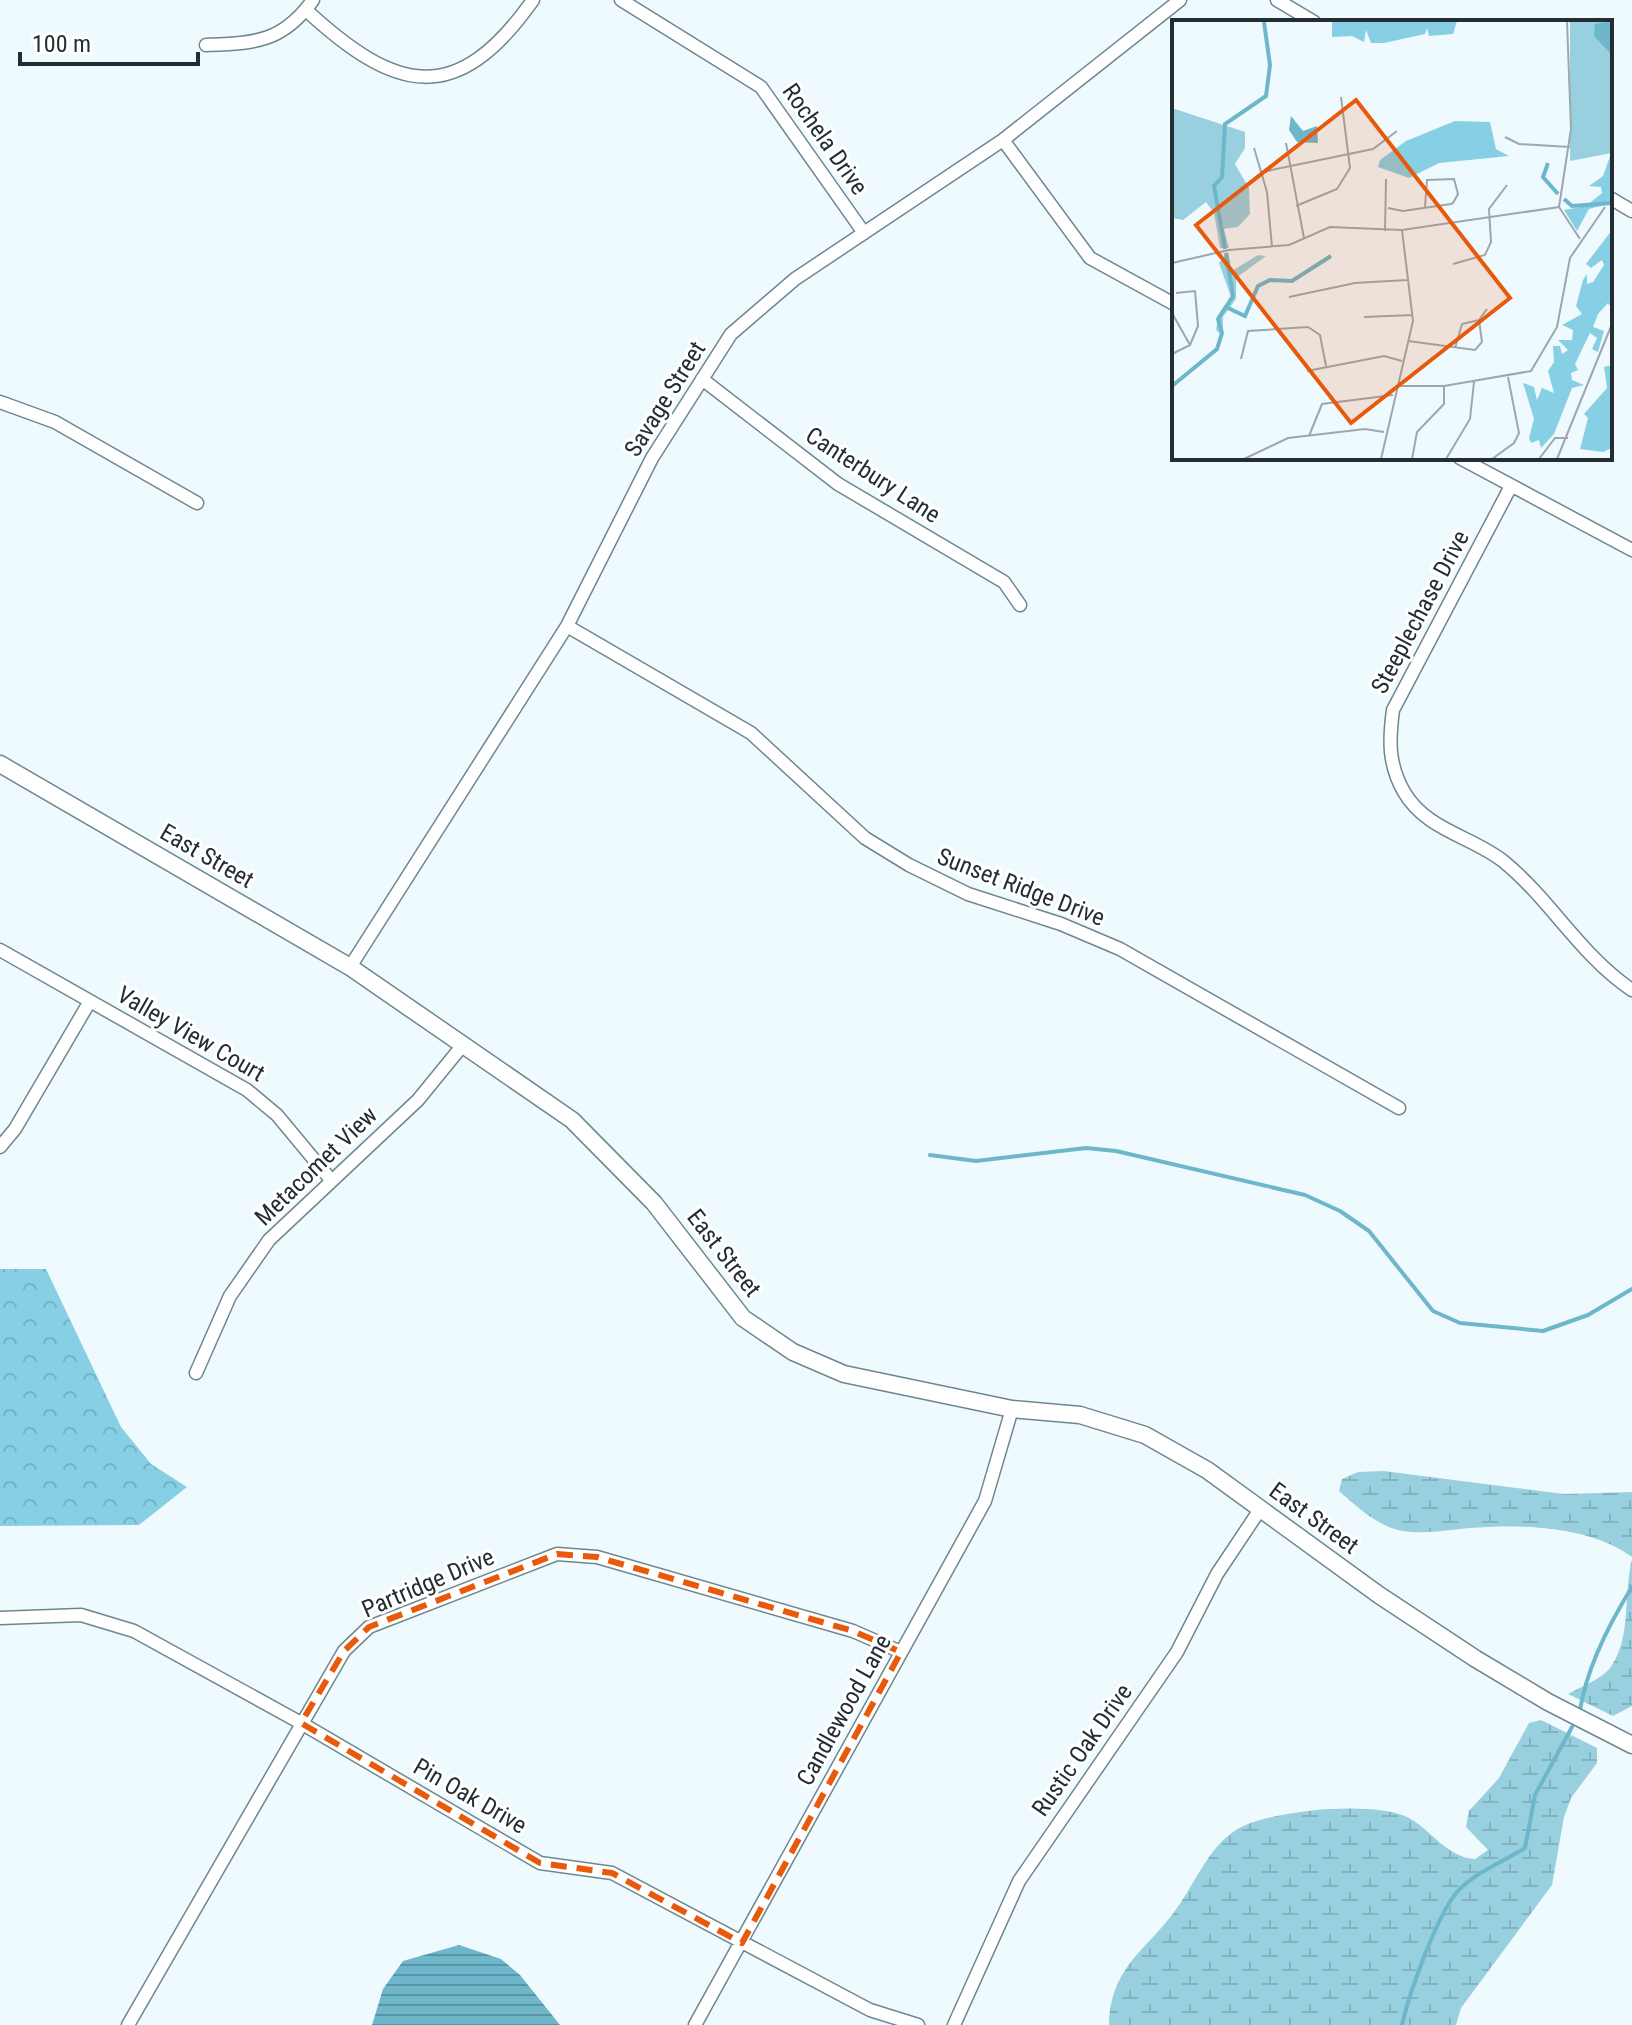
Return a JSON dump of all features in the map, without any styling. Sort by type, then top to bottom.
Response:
[{"type":"street","points":[[206,45],[243,46],[258,42],[284,29],[310,5],[349,49],[375,65],[400,75],[432,76],[477,61],[502,41],[533,0]]},
{"type":"street","name":"Rochela Drive","points":[[621,0],[761,87],[864,233]]},
{"type":"street","name":"Savage Street","points":[[350,967],[567,626],[652,458],[731,334],[795,279],[1003,140],[1162,5],[1180,0]]},
{"type":"street","points":[[1277,0],[1311,20]]},
{"type":"street","points":[[1003,140],[1090,258],[1172,303]]},
{"type":"street","points":[[1612,199],[1632,211]]},
{"type":"street","name":"Canterbury Lane","points":[[702,379],[838,484],[1004,582],[1020,605]]},
{"type":"street","points":[[0,402],[55,422],[197,503]]},
{"type":"street","points":[[1464,460],[1632,550]]},
{"type":"street","name":"Steeplechase Drive","points":[[1511,486],[1393,710],[1388,746],[1404,793],[1430,822],[1503,861],[1602,966],[1632,990]]},
{"type":"street","name":"Sunset Ridge Drive","points":[[567,626],[751,733],[865,838],[909,865],[968,894],[1061,924],[1120,949],[1399,1108]]},
{"type":"street","name":"East Street","points":[[0,764],[350,967],[572,1120],[654,1203],[743,1318],[793,1352],[844,1374],[1012,1409],[1080,1415],[1145,1435],[1207,1470],[1379,1595],[1476,1659],[1570,1715],[1632,1745]]},
{"type":"street","name":"Valley View Court","points":[[0,950],[264,1102],[331,1180]]},
{"type":"street","name":"Valley View Court","points":[[0,1147],[15,1129],[90,1001]]},
{"type":"street","name":"Metacomet View","points":[[196,1373],[230,1296],[269,1240],[418,1100],[462,1046]]},
{"type":"street","name":"Candlewood Lane","points":[[695,2025],[985,1501],[1012,1409]]},
{"type":"street","name":"Rustic Oak Drive","points":[[954,2025],[1019,1881],[1177,1652],[1217,1574],[1261,1508]]},
{"type":"street","name":"Partridge Drive","points":[[128,2025],[344,1651],[369,1627],[557,1554],[597,1557],[853,1631],[901,1652]]},
{"type":"street","name":"Pin Oak Drive","points":[[0,1618],[81,1615],[134,1631],[301,1723],[540,1863],[612,1873],[870,2010],[918,2025]]},
{"type":"highlighted area","points":[[557,1554],[597,1557],[853,1631],[901,1652],[742,1943],[612,1873],[540,1863],[301,1723],[344,1651],[369,1627]]},
{"type":"green space","points":[[0,1269],[46,1269],[121,1427],[151,1464],[187,1487],[139,1525],[0,1526]]},
{"type":"green space","points":[[1384,1471],[1564,1494],[1632,1492],[1632,1557],[1596,1539],[1554,1529],[1490,1527],[1418,1532],[1389,1527],[1369,1516],[1339,1491],[1342,1479],[1358,1472]]},
{"type":"green space","points":[[1632,1559],[1632,1706],[1613,1716],[1568,1694],[1601,1676],[1617,1656],[1624,1630]]},
{"type":"green space","points":[[1541,1720],[1597,1748],[1597,1763],[1571,1798],[1564,1817],[1552,1885],[1461,2008],[1456,2025],[1109,2025],[1111,2005],[1123,1973],[1177,1908],[1226,1837],[1251,1823],[1272,1817],[1322,1810],[1372,1809],[1409,1818],[1456,1854],[1475,1859],[1488,1850],[1466,1827],[1469,1811],[1499,1778],[1529,1723]]},
{"type":"shaded area","points":[[459,1945],[501,1959],[520,1975],[560,2025],[372,2025],[383,1989],[403,1961]]},
{"type":"waterway","points":[[930,1155],[976,1161],[1086,1148],[1116,1151],[1305,1195],[1340,1211],[1369,1231],[1433,1311],[1460,1323],[1543,1331],[1588,1315],[1632,1289]]},
{"type":"waterway","points":[[1580,1710],[1600,1646],[1632,1587]]},
{"type":"waterway","points":[[1402,2025],[1425,1956],[1449,1903],[1472,1879],[1525,1848],[1535,1795],[1572,1727]]}]
